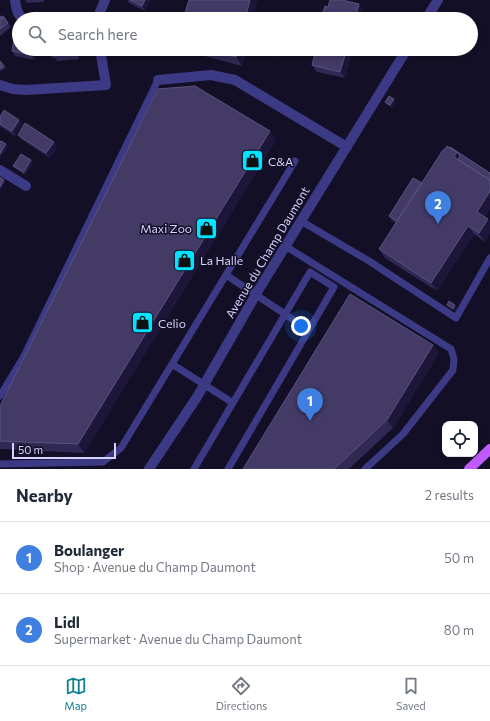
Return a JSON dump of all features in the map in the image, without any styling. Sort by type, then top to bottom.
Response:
[{"type":"main road","points":[[469,469],[489,450]]},
{"type":"street","points":[[15,0],[18,12]]},
{"type":"street","points":[[100,12],[105,0]]},
{"type":"street","points":[[430,12],[438,0]]},
{"type":"street","points":[[0,85],[13,89],[26,90],[106,85],[101,56]]},
{"type":"street","name":"Avenue du Champ Daumont","points":[[149,469],[197,397],[285,246],[404,56]]},
{"type":"street","points":[[158,80],[211,75],[235,80],[346,147]]},
{"type":"street","points":[[0,170],[26,186]]},
{"type":"lane","points":[[0,396],[24,356],[158,80]]},
{"type":"lane","points":[[0,464],[103,462],[120,448],[295,161]]},
{"type":"lane","points":[[301,221],[369,261],[456,318],[490,258]]},
{"type":"lane","points":[[285,246],[451,349],[454,359],[454,370],[403,434],[365,469]]},
{"type":"lane","points":[[194,469],[310,272],[334,286],[228,469]]},
{"type":"lane","points":[[226,275],[309,330]]},
{"type":"lane","points":[[172,364],[233,403]]},
{"type":"building","points":[[130,0],[145,0],[142,6]]},
{"type":"building","points":[[189,0],[250,0],[247,12],[185,12]]},
{"type":"building","points":[[330,0],[342,0],[359,4],[357,12],[323,12],[325,6],[328,7]]},
{"type":"building","points":[[4,17],[8,23],[0,29],[0,18],[1,19]]},
{"type":"building","points":[[314,56],[345,56],[340,72],[312,65]]},
{"type":"building","points":[[0,61],[4,66],[0,69]]},
{"type":"building","points":[[195,86],[270,131],[78,444],[0,441],[0,406],[158,89]]},
{"type":"building","points":[[389,96],[394,99],[390,105],[385,102]]},
{"type":"building","points":[[4,110],[19,120],[12,131],[0,124],[0,117]]},
{"type":"building","points":[[25,123],[54,142],[46,153],[18,135]]},
{"type":"building","points":[[1,141],[6,144],[0,154],[0,142]]},
{"type":"building","points":[[447,146],[457,152],[454,157],[490,180],[490,191],[477,212],[488,219],[479,233],[468,226],[431,283],[379,249]]},
{"type":"building","points":[[450,147],[490,173],[490,180],[458,160],[460,156]]},
{"type":"building","points":[[21,154],[31,160],[24,172],[13,166]]},
{"type":"building","points":[[0,177],[4,180],[0,187]]},
{"type":"building","points":[[413,178],[422,183],[397,221],[389,216]]},
{"type":"building","points":[[350,294],[433,345],[387,420],[334,469],[243,469]]},
{"type":"building","points":[[449,301],[455,305],[453,309],[447,305]]},
{"type":"place","name":"C&A","points":[[253,161]]},
{"type":"place","name":"Lidl","points":[[438,224]]},
{"type":"place","name":"Maxi Zoo","points":[[207,228]]},
{"type":"place","name":"La Halle","points":[[185,260]]},
{"type":"place","name":"Celio","points":[[143,323]]},
{"type":"place","name":"Boulanger","points":[[310,421]]}]
